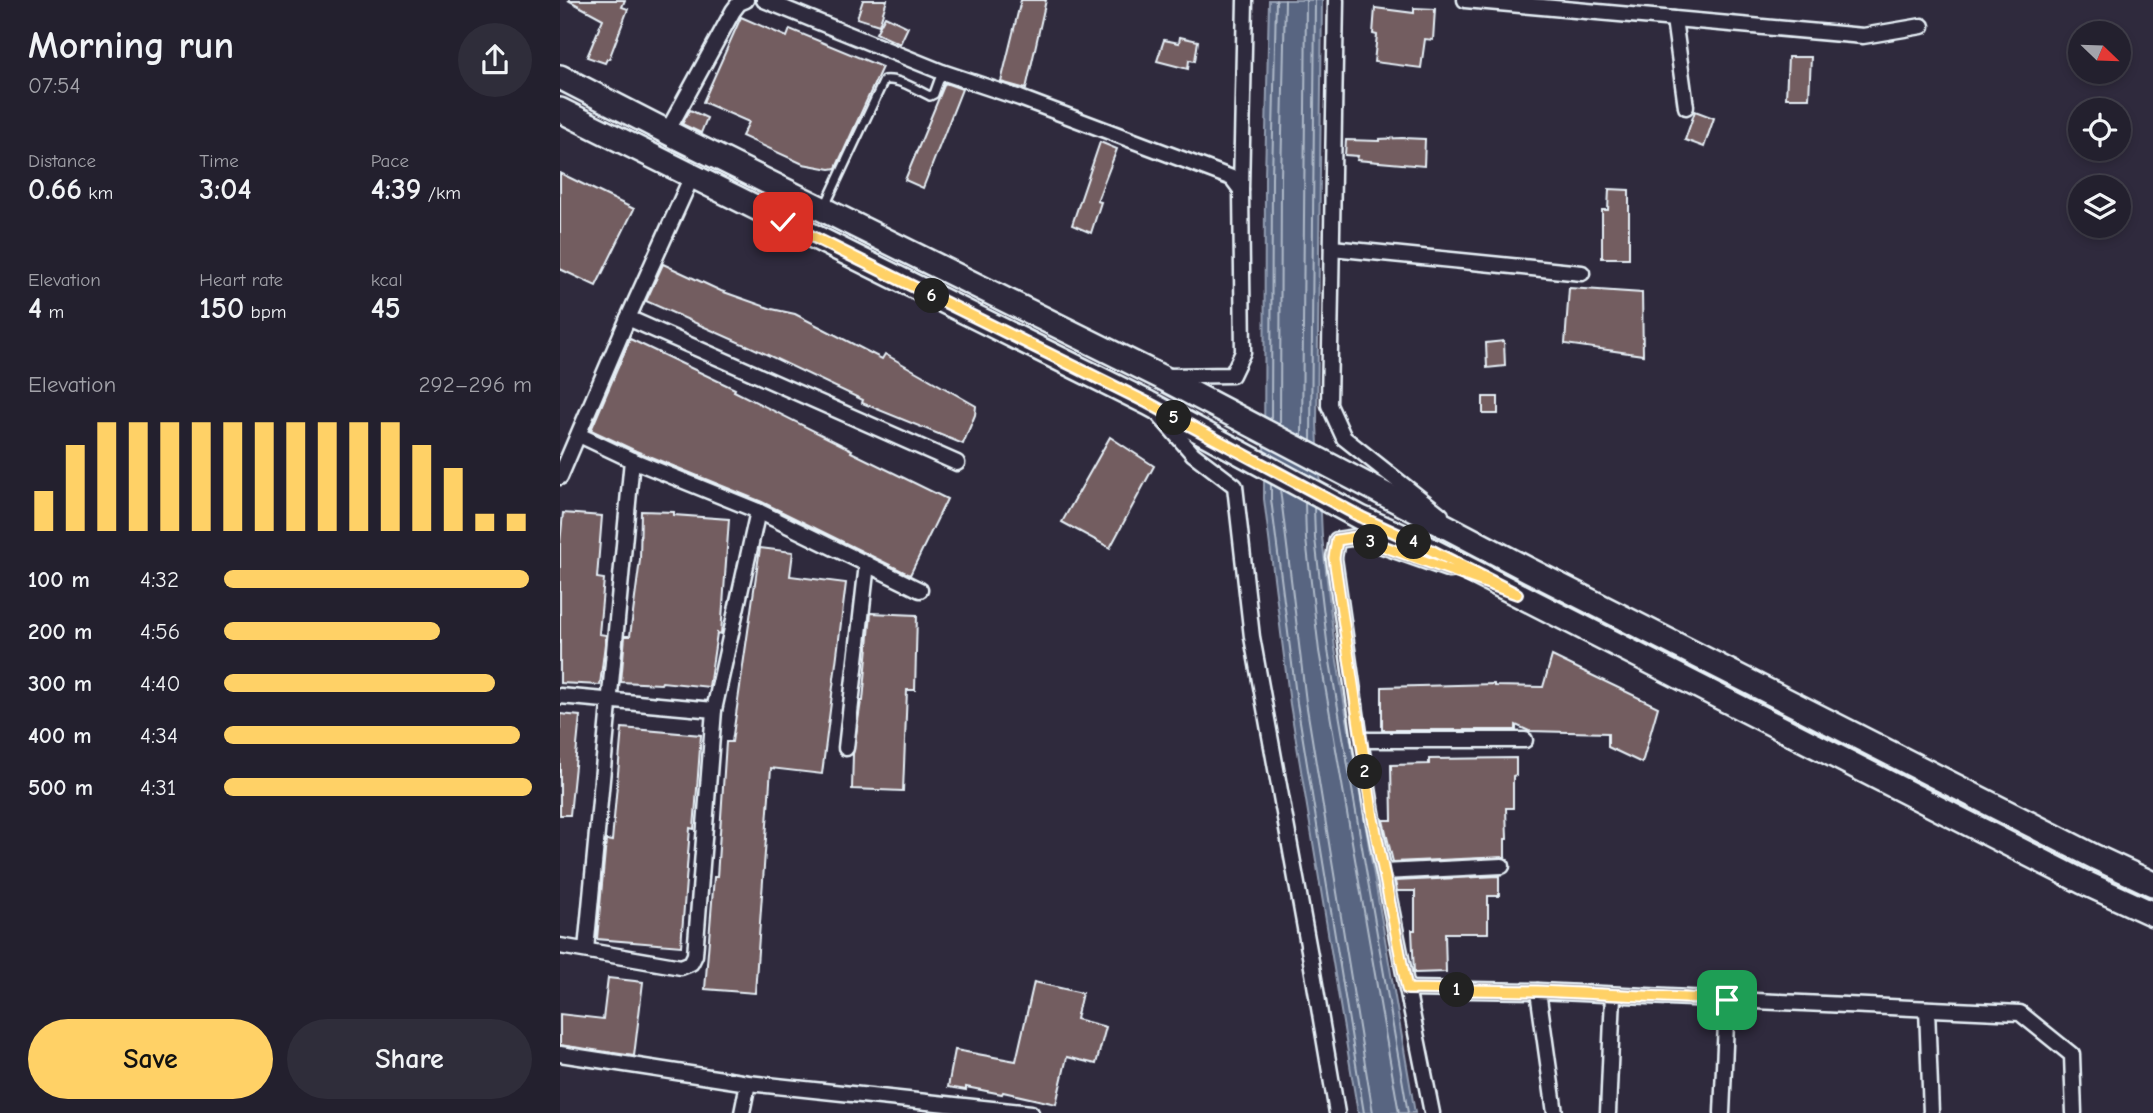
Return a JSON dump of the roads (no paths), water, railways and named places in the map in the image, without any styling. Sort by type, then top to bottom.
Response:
[{"type":"main road","points":[[560,76],[667,132],[1161,377],[1472,540],[2083,851],[2153,884]]},
{"type":"main road","points":[[560,110],[1148,403],[1361,517],[2084,882],[2153,914]]},
{"type":"street","points":[[667,132],[733,12],[739,3],[746,0]]},
{"type":"street","points":[[764,0],[942,72],[1020,98],[1233,178],[1241,190]]},
{"type":"street","points":[[1161,377],[1232,375],[1243,352],[1241,190],[1245,0]]},
{"type":"street","points":[[1336,0],[1329,405],[1345,438],[1472,540]]},
{"type":"street","points":[[1465,0],[1863,36],[1922,26]]},
{"type":"street","points":[[1674,19],[1686,107]]},
{"type":"street","points":[[560,477],[692,176]]},
{"type":"street","points":[[1332,248],[1582,273]]},
{"type":"street","points":[[628,318],[957,463]]},
{"type":"street","points":[[1148,403],[1194,454],[1235,486],[1252,637],[1337,1113]]},
{"type":"street","points":[[579,435],[632,460],[758,510],[920,590]]},
{"type":"street","points":[[586,950],[632,460]]},
{"type":"street","points":[[560,946],[681,967],[691,963],[695,955],[714,710],[758,510]]},
{"type":"street","points":[[1432,1113],[1360,740],[1334,558],[1337,540],[1357,537],[1517,594]]},
{"type":"street","points":[[846,748],[867,564]]},
{"type":"street","points":[[560,696],[714,710]]},
{"type":"street","points":[[1360,740],[1525,740]]},
{"type":"street","points":[[1384,872],[1502,866]]},
{"type":"street","points":[[1407,989],[1538,991],[2020,1013],[2072,1055],[2074,1113]]},
{"type":"street","points":[[1538,991],[1555,1113]]},
{"type":"street","points":[[1608,1113],[1613,995]]},
{"type":"street","points":[[1722,1113],[1727,1000]]},
{"type":"street","points":[[1927,1009],[1931,1113]]},
{"type":"street","points":[[560,1054],[748,1083],[940,1108],[1031,1113]]},
{"type":"street","points":[[743,1113],[748,1083]]},
{"type":"lane","points":[[824,208],[884,80],[890,79],[930,96],[934,94],[942,72]]},
{"type":"water","points":[[1269,0],[1322,0],[1317,423],[1322,537],[1335,649],[1415,1113],[1358,1113],[1290,704],[1264,499],[1265,178]]}]
